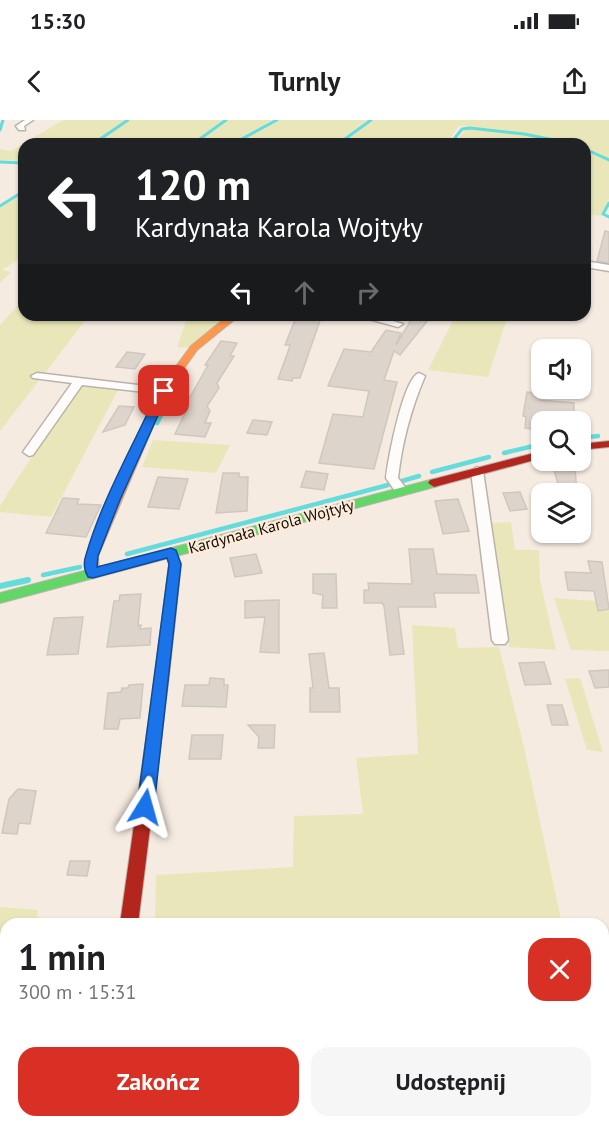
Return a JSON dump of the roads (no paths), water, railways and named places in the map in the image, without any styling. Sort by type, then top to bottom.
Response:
[{"type":"street","points":[[22,128],[20,126],[30,120]]},
{"type":"street","points":[[591,265],[609,268]]},
{"type":"street","points":[[93,574],[92,556],[164,391],[194,348],[228,321]]},
{"type":"street","points":[[385,321],[398,324]]},
{"type":"street","points":[[37,376],[164,391]]},
{"type":"street","points":[[402,491],[392,478],[394,455],[407,404],[419,376]]},
{"type":"street","points":[[29,452],[79,381]]},
{"type":"street","points":[[591,446],[609,444]]},
{"type":"street","name":"Kardynała Karola Wojtyły","points":[[0,598],[531,457]]},
{"type":"street","points":[[477,471],[500,640]]},
{"type":"street","points":[[130,918],[158,714],[175,564],[171,553]]},
{"type":"waterway","points":[[0,130],[3,120]]},
{"type":"waterway","points":[[102,138],[128,120]]},
{"type":"waterway","points":[[201,138],[226,120]]},
{"type":"waterway","points":[[243,138],[277,120]]},
{"type":"waterway","points":[[346,138],[371,120]]},
{"type":"waterway","points":[[455,138],[462,129],[470,128],[544,138]]},
{"type":"waterway","points":[[591,152],[609,160]]},
{"type":"waterway","points":[[0,162],[18,163]]},
{"type":"waterway","points":[[0,206],[18,195]]},
{"type":"waterway","points":[[609,203],[603,214],[609,217]]},
{"type":"waterway","points":[[173,388],[179,379]]},
{"type":"waterway","points":[[157,423],[168,401]]},
{"type":"waterway","points":[[591,437],[598,436]]},
{"type":"waterway","points":[[504,453],[531,447]]},
{"type":"waterway","points":[[432,472],[489,457]]},
{"type":"waterway","points":[[402,481],[419,476]]},
{"type":"waterway","points":[[127,554],[388,485]]},
{"type":"waterway","points":[[43,575],[80,567]]},
{"type":"waterway","points":[[0,586],[28,580]]}]
